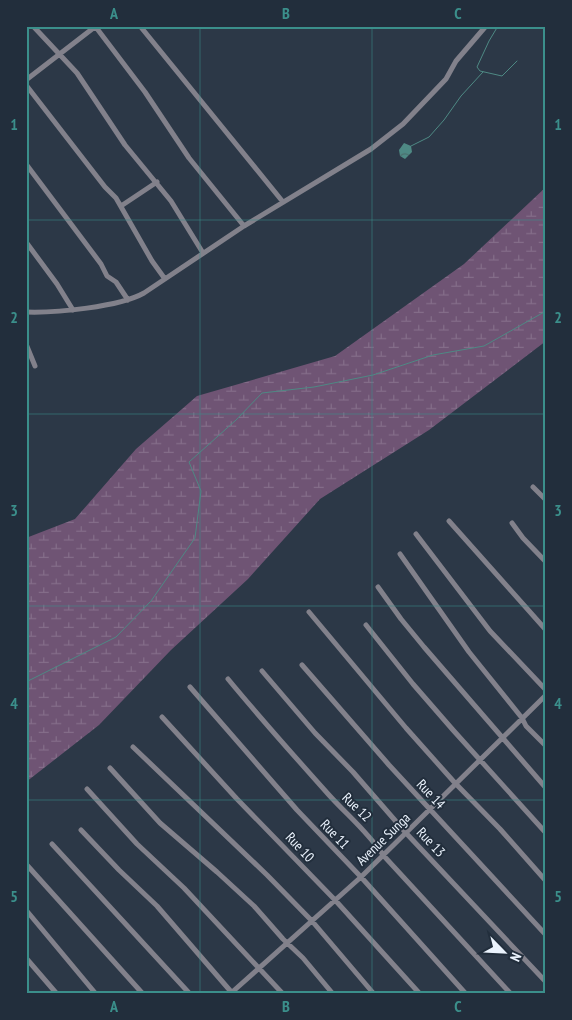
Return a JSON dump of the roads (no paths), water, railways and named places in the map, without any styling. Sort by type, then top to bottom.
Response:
[{"type":"street","points":[[33,26],[77,73],[125,145],[157,182],[203,253]]},
{"type":"street","points":[[26,80],[96,26],[156,108],[189,158],[244,226]]},
{"type":"street","points":[[140,26],[283,202]]},
{"type":"street","points":[[26,312],[73,310],[128,300],[144,293],[244,226],[371,149],[403,124],[446,79],[456,61],[486,26]]},
{"type":"street","points":[[26,85],[105,187],[116,198],[164,279]]},
{"type":"street","points":[[26,164],[101,264],[107,276],[116,282],[128,300]]},
{"type":"street","points":[[121,206],[157,182]]},
{"type":"street","points":[[26,242],[57,284],[73,310]]},
{"type":"street","points":[[26,344],[35,366]]},
{"type":"street","points":[[533,487],[546,500]]},
{"type":"street","points":[[450,521],[546,630]]},
{"type":"street","points":[[512,523],[523,538],[546,562]]},
{"type":"street","points":[[416,534],[490,631],[546,690]]},
{"type":"street","points":[[400,554],[468,652],[522,718],[526,726],[546,746]]},
{"type":"street","points":[[378,587],[412,633],[546,788]]},
{"type":"street","points":[[309,612],[406,728],[546,881]]},
{"type":"street","points":[[366,625],[413,684],[546,832]]},
{"type":"street","name":"Rue 14","points":[[302,665],[389,765],[546,935]]},
{"type":"street","name":"Rue 13","points":[[262,671],[315,733],[353,772],[406,833],[546,982]]},
{"type":"street","name":"Rue 12","points":[[228,679],[284,746],[334,801],[366,832],[383,855],[511,994]]},
{"type":"street","name":"Rue 11","points":[[190,687],[297,810],[361,876],[466,994]]},
{"type":"street","name":"Avenue Sunga","points":[[232,993],[361,876],[546,695]]},
{"type":"street","name":"Rue 10","points":[[162,717],[237,799],[335,900],[420,994]]},
{"type":"street","points":[[133,747],[267,874],[312,921],[374,994]]},
{"type":"street","points":[[110,768],[160,823],[254,906],[334,994]]},
{"type":"street","points":[[87,789],[119,825],[184,888],[283,994]]},
{"type":"street","points":[[81,830],[157,906],[232,993]]},
{"type":"street","points":[[52,844],[190,994]]},
{"type":"street","points":[[26,864],[143,994]]},
{"type":"street","points":[[26,910],[96,994]]},
{"type":"street","points":[[26,958],[56,994]]},
{"type":"water","points":[[404,143],[411,146],[412,152],[405,159],[400,156],[399,150]]},
{"type":"waterway","points":[[498,26],[477,67],[480,71],[502,76],[517,61]]},
{"type":"waterway","points":[[411,146],[429,137],[461,96],[483,72]]},
{"type":"waterway","points":[[26,682],[116,637],[151,601],[195,538],[201,491],[189,462],[236,420],[262,393],[314,387],[373,375],[433,355],[484,346],[546,311]]}]
